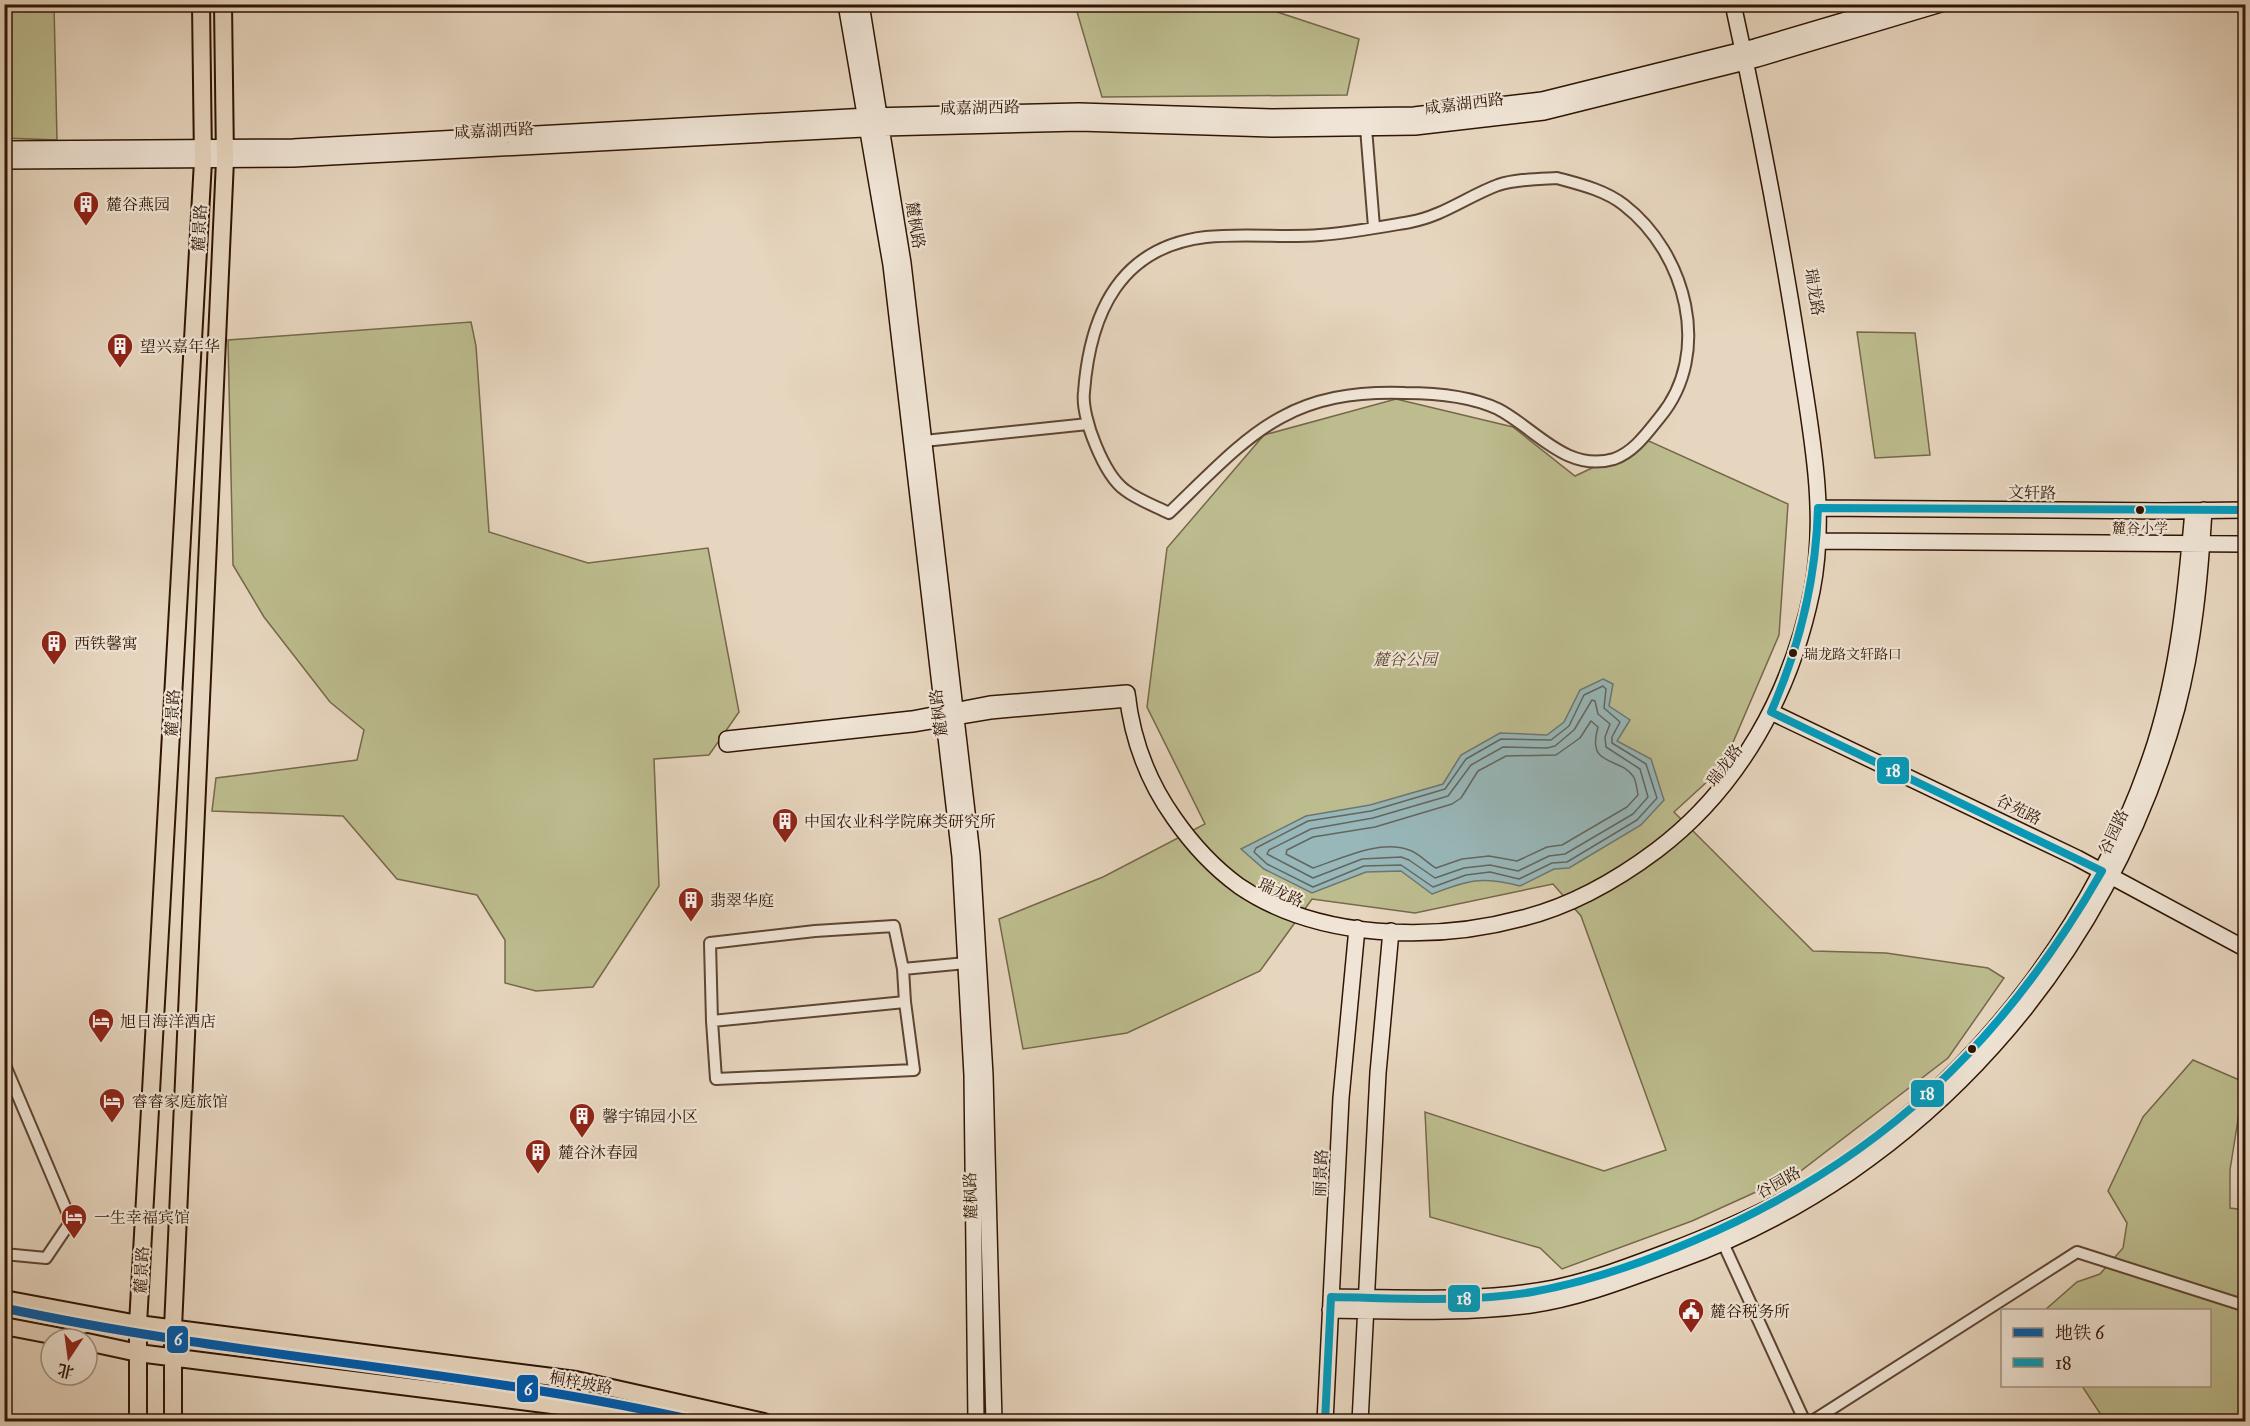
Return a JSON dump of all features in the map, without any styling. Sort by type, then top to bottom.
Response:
[{"type":"main road","name":"麓景路","points":[[138,1422],[138,1324],[203,155],[201,4]]},
{"type":"main road","name":"麓景路","points":[[173,1422],[175,1357],[173,1328],[225,154],[223,4]]},
{"type":"main road","points":[[846,4],[875,122],[891,265],[949,714],[960,856],[972,1075],[976,1422]]},
{"type":"main road","name":"麓枫路","points":[[861,4],[875,122],[903,264],[924,441],[949,714],[972,855],[984,1052],[994,1422]]},
{"type":"main road","name":"瑞龙路","points":[[1733,4],[1749,55]]},
{"type":"main road","name":"瑞龙路","points":[[949,714],[1125,696],[1127,732],[1145,782],[1175,831],[1196,855],[1221,879],[1256,903],[1303,922],[1357,931],[1446,938],[1489,933],[1560,913],[1597,896],[1661,855],[1706,815],[1743,772],[1796,675],[1812,625],[1825,568],[1823,460],[1781,193],[1749,55],[1741,4]]},
{"type":"main road","name":"咸嘉湖西路","points":[[4,161],[225,154],[293,159],[1079,111],[1272,117],[1414,115],[1542,100],[1749,55],[1900,4]]},
{"type":"main road","name":"咸嘉湖西路","points":[[875,122],[1079,123],[1272,129],[1414,127],[1544,112],[1941,4]]},
{"type":"main road","name":"咸嘉湖西路","points":[[4,149],[203,155]]},
{"type":"main road","name":"文轩路","points":[[1823,508],[2246,510]]},
{"type":"main road","name":"谷园路","points":[[1366,1304],[1528,1292],[1582,1281],[1731,1227],[1803,1189],[1862,1150],[1902,1119],[1972,1053],[2043,965],[2108,871],[2140,817],[2177,706],[2192,637],[2199,510]]},
{"type":"main road","points":[[1823,541],[2246,544]]},
{"type":"main road","name":"谷苑路","points":[[1775,711],[2108,871],[2246,941]]},
{"type":"main road","points":[[949,714],[727,744],[727,739],[949,714]]},
{"type":"main road","name":"谷园路","points":[[1331,1303],[1490,1308],[1556,1301],[1630,1278],[1723,1243],[1773,1219],[1835,1184],[1878,1154],[1947,1096],[1980,1064],[2028,1007],[2076,937],[2108,871]]},
{"type":"main road","name":"谷苑路","points":[[2108,871],[2246,949]]},
{"type":"main road","name":"丽景路","points":[[1325,1422],[1343,1076],[1357,931]]},
{"type":"main road","points":[[1360,1422],[1378,1073],[1390,935]]},
{"type":"main road","name":"桐梓坡路","points":[[4,1299],[138,1324],[576,1380],[764,1422]]},
{"type":"main road","points":[[4,1326],[39,1333]]},
{"type":"main road","name":"桐梓坡路","points":[[99,1345],[138,1353],[575,1415],[640,1422]]},
{"type":"street","points":[[1366,128],[1374,227]]},
{"type":"street","points":[[1557,178],[1589,186],[1623,204],[1651,230],[1672,262],[1682,292],[1687,319],[1688,354],[1677,394],[1637,445],[1614,459],[1587,460],[1560,453],[1497,409],[1443,395],[1388,392],[1329,398],[1280,416],[1256,432],[1169,513],[1123,489],[1109,469],[1088,424],[1083,395],[1086,363],[1096,322],[1116,288],[1141,260],[1167,245],[1207,237],[1322,235],[1413,221],[1448,210],[1499,184],[1557,178]]},
{"type":"street","points":[[924,441],[1088,424]]},
{"type":"street","points":[[894,926],[903,969],[905,1002],[914,1070],[716,1079],[710,943],[815,931],[894,926]]},
{"type":"street","points":[[903,969],[966,963]]},
{"type":"street","points":[[712,1021],[905,1002]]},
{"type":"street","points":[[4,1064],[71,1221],[46,1258],[4,1254]]},
{"type":"street","points":[[1723,1243],[1805,1422]]},
{"type":"street","points":[[1811,1422],[2077,1252],[2246,1306]]},
{"type":"green space","points":[[5,4],[54,5],[57,140],[5,138]]},
{"type":"green space","points":[[1075,5],[1256,5],[1359,39],[1347,95],[1102,97]]},
{"type":"green space","points":[[471,322],[476,346],[489,532],[588,563],[708,548],[739,712],[709,755],[654,759],[659,886],[593,987],[536,991],[505,983],[505,940],[477,895],[397,879],[343,816],[212,811],[216,778],[357,760],[364,730],[330,702],[264,617],[233,565],[228,340]]},
{"type":"green space","points":[[1857,332],[1915,333],[1930,455],[1875,458]]},
{"type":"green space","name":"麓谷公园","points":[[1396,399],[1513,427],[1575,476],[1649,441],[1788,504],[1779,635],[1722,768],[1674,812],[1813,951],[1886,953],[1988,968],[2004,978],[1948,1058],[1798,1173],[1692,1221],[1562,1269],[1540,1248],[1430,1217],[1425,1112],[1604,1171],[1666,1150],[1581,916],[1553,884],[1415,913],[1312,899],[1260,971],[1127,1033],[1023,1049],[999,919],[1103,877],[1205,824],[1147,707],[1167,548],[1264,435]]},
{"type":"green space","points":[[2193,1060],[2244,1082],[2230,1170],[2230,1208],[2245,1210],[2245,1421],[2105,1421],[2083,1387],[2211,1387],[2211,1309],[2046,1309],[2077,1282],[2100,1274],[2123,1248],[2127,1223],[2108,1191],[2143,1117]]},
{"type":"water","points":[[1603,679],[1613,684],[1609,706],[1630,720],[1617,741],[1651,759],[1664,800],[1641,825],[1569,868],[1554,869],[1520,886],[1484,880],[1456,885],[1432,894],[1401,871],[1366,872],[1312,893],[1264,869],[1241,849],[1306,816],[1370,805],[1443,784],[1461,755],[1500,733],[1547,735],[1564,722],[1580,690]]},
{"type":"metro line","name":"6","points":[[4,1308],[178,1339],[528,1389],[701,1422]]},
{"type":"transit line","name":"18","points":[[1325,1422],[1331,1297],[1482,1298],[1553,1288],[1654,1257],[1760,1210],[1821,1175],[1878,1135],[1930,1092],[1978,1044],[2022,991],[2064,933],[2102,871],[1771,712],[1790,662],[1805,612],[1814,561],[1818,508],[2246,510]]},
{"type":"place","name":"麓谷燕园","points":[[86,227]]},
{"type":"place","name":"望兴嘉年华","points":[[120,369]]},
{"type":"place","name":"麓谷小学","points":[[2140,510]]},
{"type":"place","name":"瑞龙路文轩路口","points":[[1793,653]]},
{"type":"place","name":"西铁馨寓","points":[[54,666]]},
{"type":"place","name":"中国农业科学院麻类研究所","points":[[785,844]]},
{"type":"place","name":"翡翠华庭","points":[[691,923]]},
{"type":"place","name":"旭日海洋酒店","points":[[101,1044]]},
{"type":"place","name":"睿睿家庭旅馆","points":[[112,1124]]},
{"type":"place","name":"馨宇锦园小区","points":[[582,1139]]},
{"type":"place","name":"麓谷沐春园","points":[[538,1175]]},
{"type":"place","name":"一生幸福宾馆","points":[[74,1240]]},
{"type":"place","name":"麓谷税务所","points":[[1691,1334]]}]
